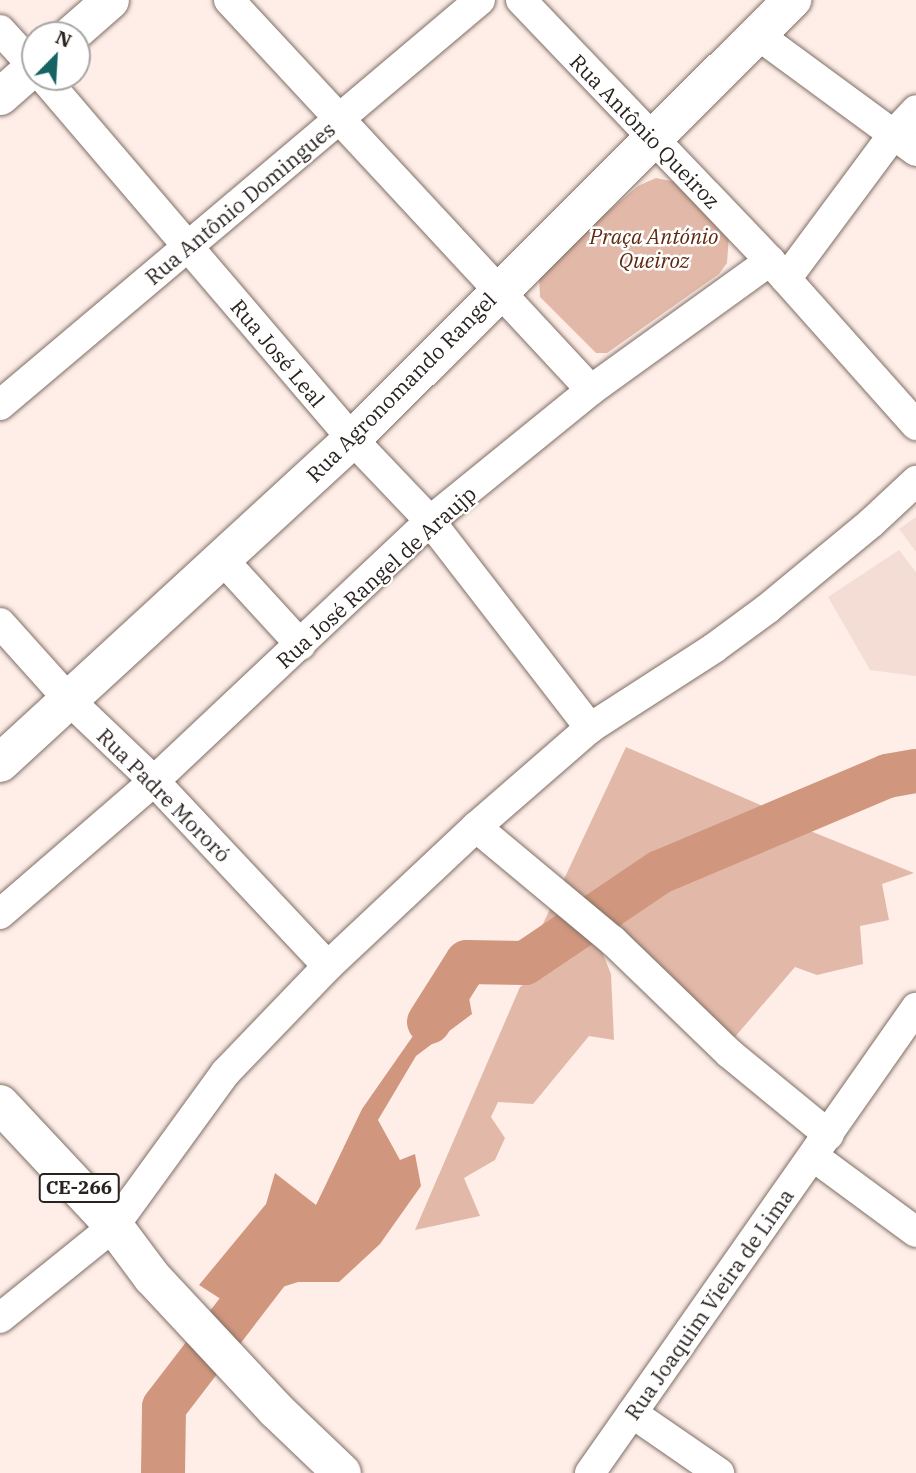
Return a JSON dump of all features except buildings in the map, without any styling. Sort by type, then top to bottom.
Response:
[{"type":"main road","name":"Rua Agronomando Rangel","points":[[0,762],[352,439],[496,292],[792,0]]},
{"type":"main road","name":"CE-266","points":[[0,1104],[114,1226],[152,1277],[276,1410],[342,1473]]},
{"type":"street","points":[[86,21],[110,0]]},
{"type":"street","points":[[229,0],[496,292],[591,390]]},
{"type":"street","name":"Rua Antônio Domingues","points":[[0,405],[480,0]]},
{"type":"street","name":"Rua Antônio Queiroz","points":[[521,0],[778,270],[916,425]]},
{"type":"street","name":"Rua José Leal","points":[[0,30],[21,52]]},
{"type":"street","points":[[758,35],[904,143]]},
{"type":"street","points":[[0,96],[21,81]]},
{"type":"street","name":"Rua José Leal","points":[[56,91],[352,439],[430,521],[590,729]]},
{"type":"street","name":"Rua José Rangel de Araujp","points":[[0,914],[154,781],[302,645],[430,521],[591,390],[778,270],[904,143],[916,110]]},
{"type":"street","points":[[0,1318],[114,1226],[226,1072],[328,966],[476,827],[590,729],[714,648],[767,609],[871,523],[916,481]]},
{"type":"street","points":[[223,560],[302,645]]},
{"type":"street","name":"Rua Padre Mororó","points":[[0,623],[69,700],[154,781],[328,966]]},
{"type":"street","points":[[476,827],[613,941],[821,1145],[916,1232]]},
{"type":"street","name":"Rua Joaquim Vieira de Lima","points":[[590,1473],[916,1008]]},
{"type":"street","points":[[632,1413],[719,1473]]},
{"type":"shaded area","points":[[916,517],[916,552],[899,529]]},
{"type":"shaded area","points":[[899,550],[916,572],[916,676],[870,670],[828,597]]},
{"type":"shaded area","points":[[526,955],[467,987],[472,1014],[416,1056],[378,1120],[400,1160],[415,1154],[421,1186],[380,1244],[339,1282],[298,1282],[276,1289],[254,1256],[230,1305],[199,1285],[266,1204],[275,1173],[316,1205],[362,1109],[438,1000],[473,957]]},
{"type":"green space","name":"Praça António Queiroz","points":[[656,178],[676,182],[729,236],[727,263],[719,274],[607,353],[596,353],[540,297],[539,276],[544,266],[638,186]]},
{"type":"green space","points":[[626,747],[777,812],[664,857],[534,943]]},
{"type":"green space","points":[[803,828],[914,873],[882,884],[889,920],[860,926],[863,964],[817,975],[795,967],[734,1038],[610,919],[667,881]]},
{"type":"green space","points":[[595,934],[611,974],[614,1040],[589,1036],[533,1104],[498,1102],[491,1117],[505,1138],[495,1160],[464,1178],[480,1216],[415,1230],[520,987]]},
{"type":"waterway","points":[[429,1022],[467,962],[525,963],[660,872],[887,776],[916,771]]},
{"type":"waterway","points":[[163,1473],[164,1407],[302,1227]]}]
